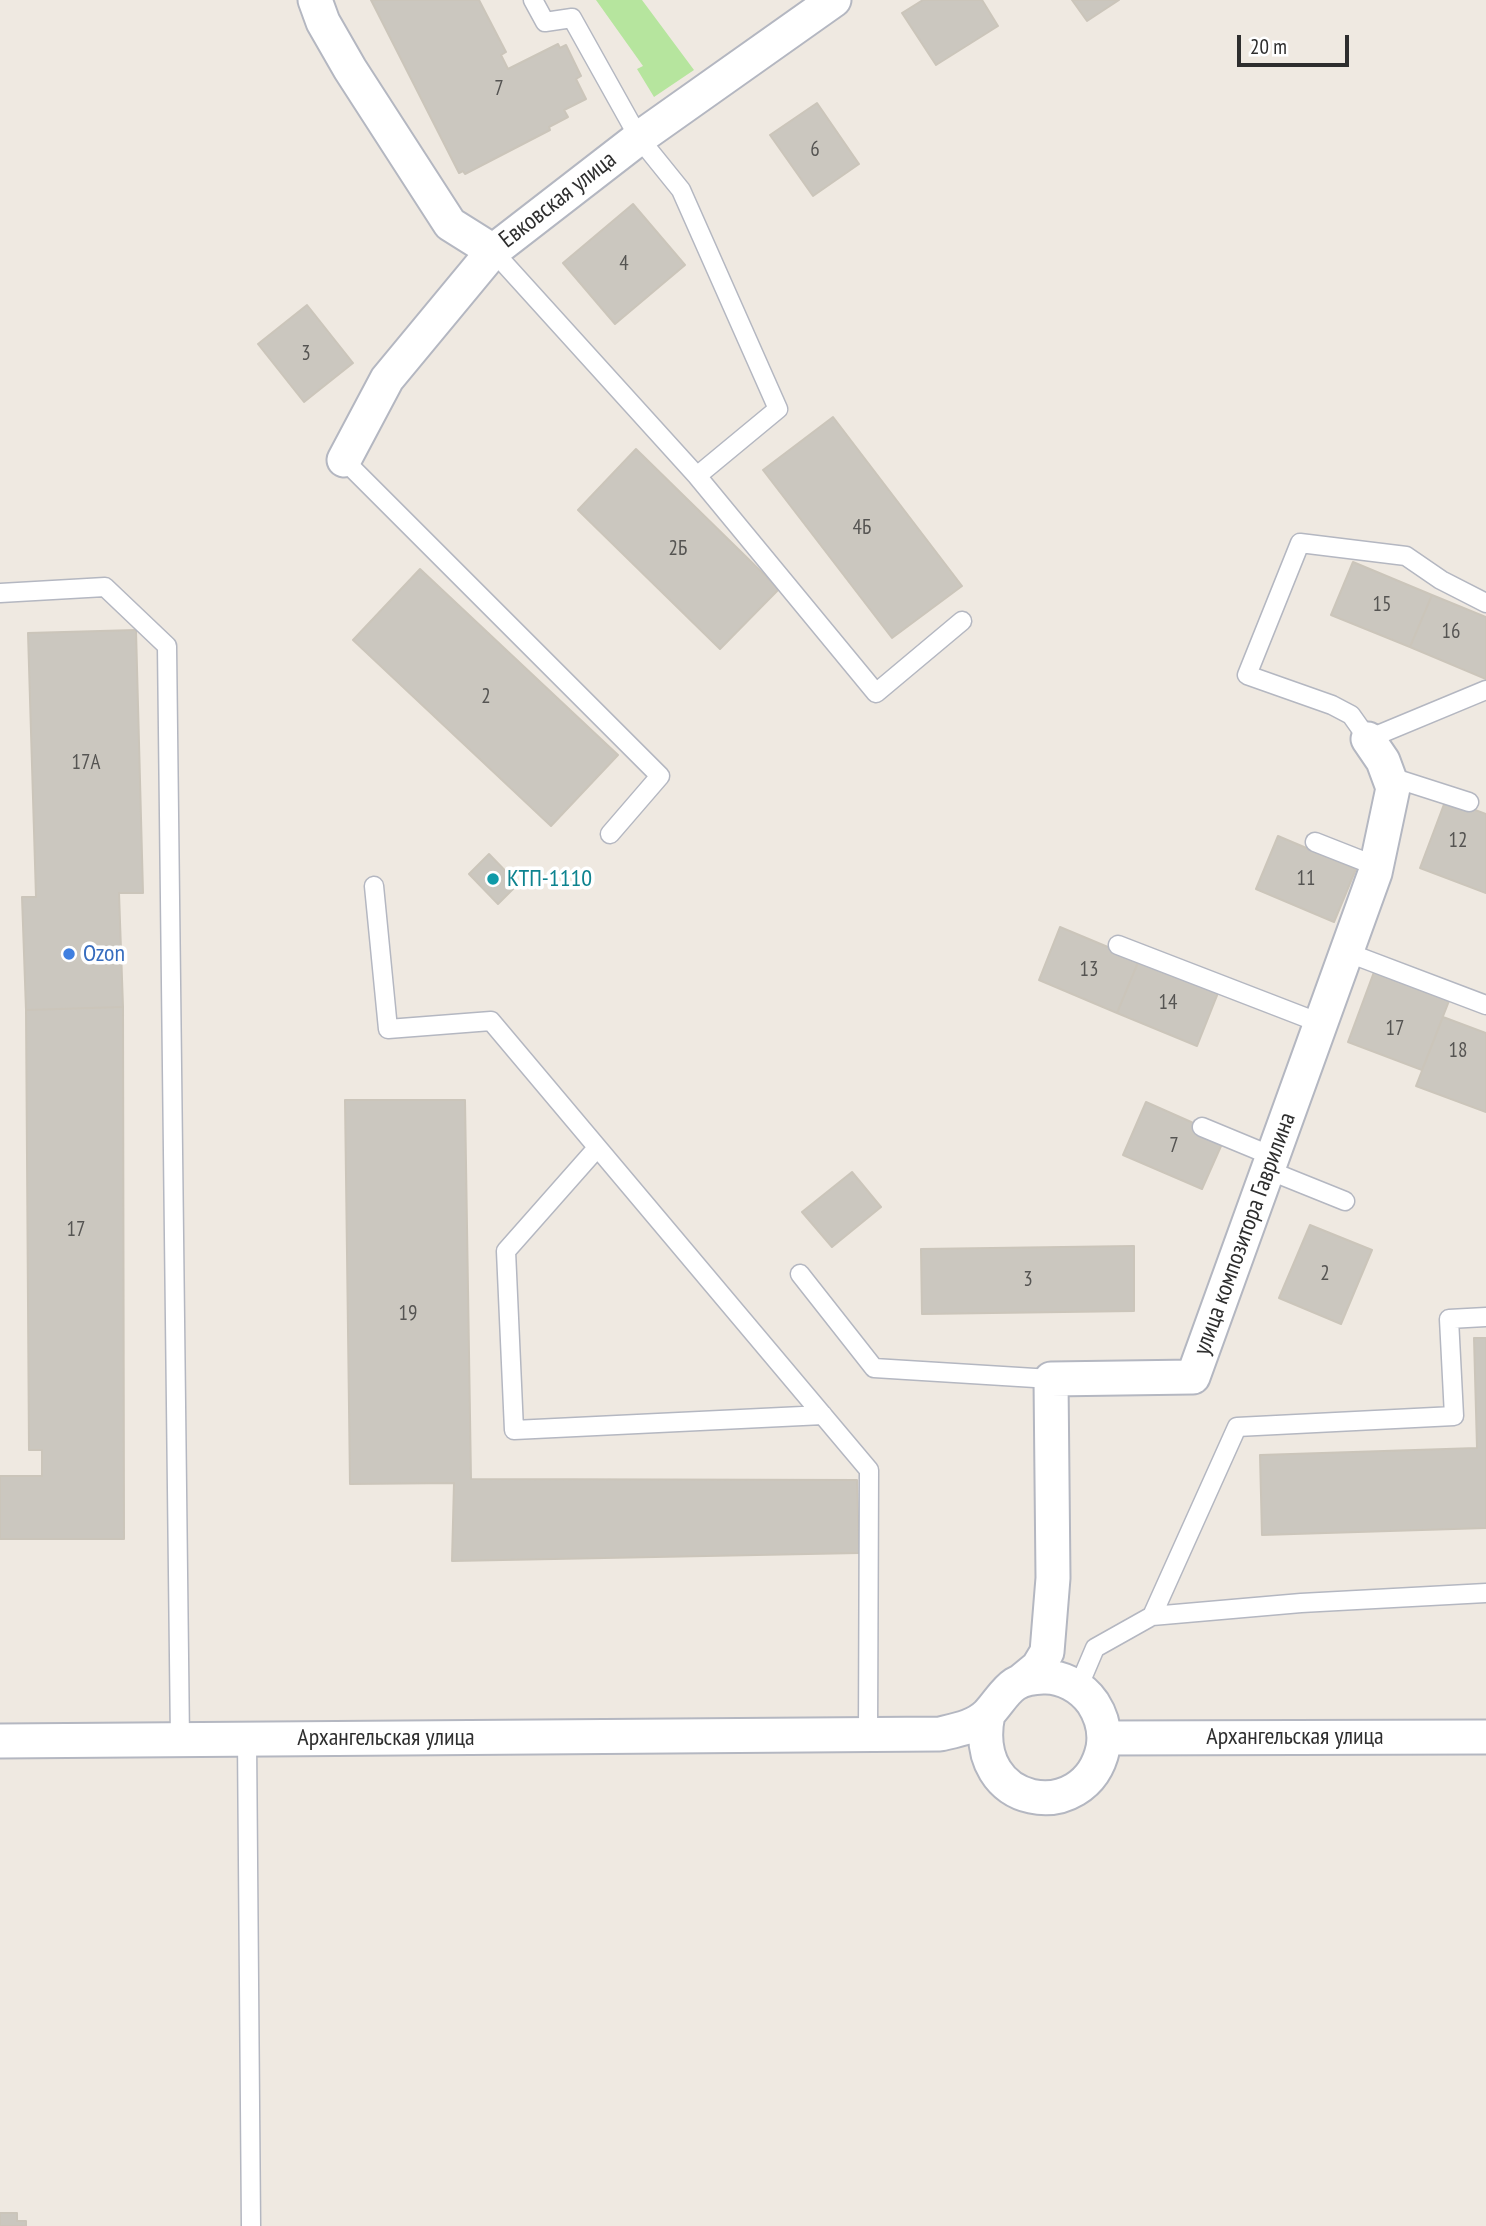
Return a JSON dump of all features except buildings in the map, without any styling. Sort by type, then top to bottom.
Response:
[{"type":"street","points":[[315,0],[323,22],[350,69],[450,224],[493,251]]},
{"type":"street","name":"Евковская улица","points":[[344,460],[387,379],[493,251],[639,138],[834,0]]},
{"type":"street","name":"улица композитора Гаврилина","points":[[1051,1379],[1193,1377],[1376,866],[1393,788],[1383,761],[1368,739]]},
{"type":"street","points":[[987,1760],[983,1737],[988,1714],[1001,1694],[1038,1667],[1047,1652],[1053,1578],[1051,1379]]},
{"type":"street","points":[[940,1734],[968,1745],[987,1760],[1000,1780],[1020,1794],[1043,1798],[1067,1794],[1087,1781],[1100,1761],[1105,1738],[1100,1714],[1087,1695],[1054,1667],[1047,1652]]},
{"type":"street","points":[[1021,1681],[1044,1677],[1073,1685]]},
{"type":"street","points":[[940,1734],[967,1728],[988,1714]]},
{"type":"street","name":"Архангельская улица","points":[[0,1741],[940,1734]]},
{"type":"street","name":"Архангельская улица","points":[[1105,1738],[1486,1737]]},
{"type":"lane","points":[[533,0],[545,22],[572,18],[639,138],[681,190],[778,410],[697,476]]},
{"type":"lane","points":[[493,251],[697,476],[876,692],[962,621]]},
{"type":"lane","points":[[344,460],[660,776],[610,834]]},
{"type":"lane","points":[[1486,603],[1441,579],[1406,556],[1300,544],[1247,675],[1342,710],[1351,715],[1368,739],[1486,690]]},
{"type":"lane","points":[[0,593],[105,587],[167,646],[180,1740]]},
{"type":"lane","points":[[1388,776],[1469,802]]},
{"type":"lane","points":[[1315,842],[1376,866]]},
{"type":"lane","points":[[374,886],[388,1029],[491,1021],[869,1470],[868,1736]]},
{"type":"lane","points":[[1118,945],[1320,1023]]},
{"type":"lane","points":[[1346,952],[1486,1005]]},
{"type":"lane","points":[[1202,1127],[1345,1201]]},
{"type":"lane","points":[[597,1147],[506,1251],[514,1430],[823,1415]]},
{"type":"lane","points":[[800,1274],[874,1368],[1051,1379]]},
{"type":"lane","points":[[1152,1616],[1237,1427],[1454,1416],[1449,1319],[1486,1317]]},
{"type":"lane","points":[[1073,1685],[1095,1648],[1152,1616],[1301,1603],[1486,1593]]},
{"type":"lane","points":[[247,1739],[251,2226]]},
{"type":"green space","points":[[596,0],[642,0],[694,70],[654,97],[637,69],[643,66]]},
{"type":"place","name":"КТП-1110","points":[[493,879]]},
{"type":"place","name":"Ozon","points":[[69,954]]}]
